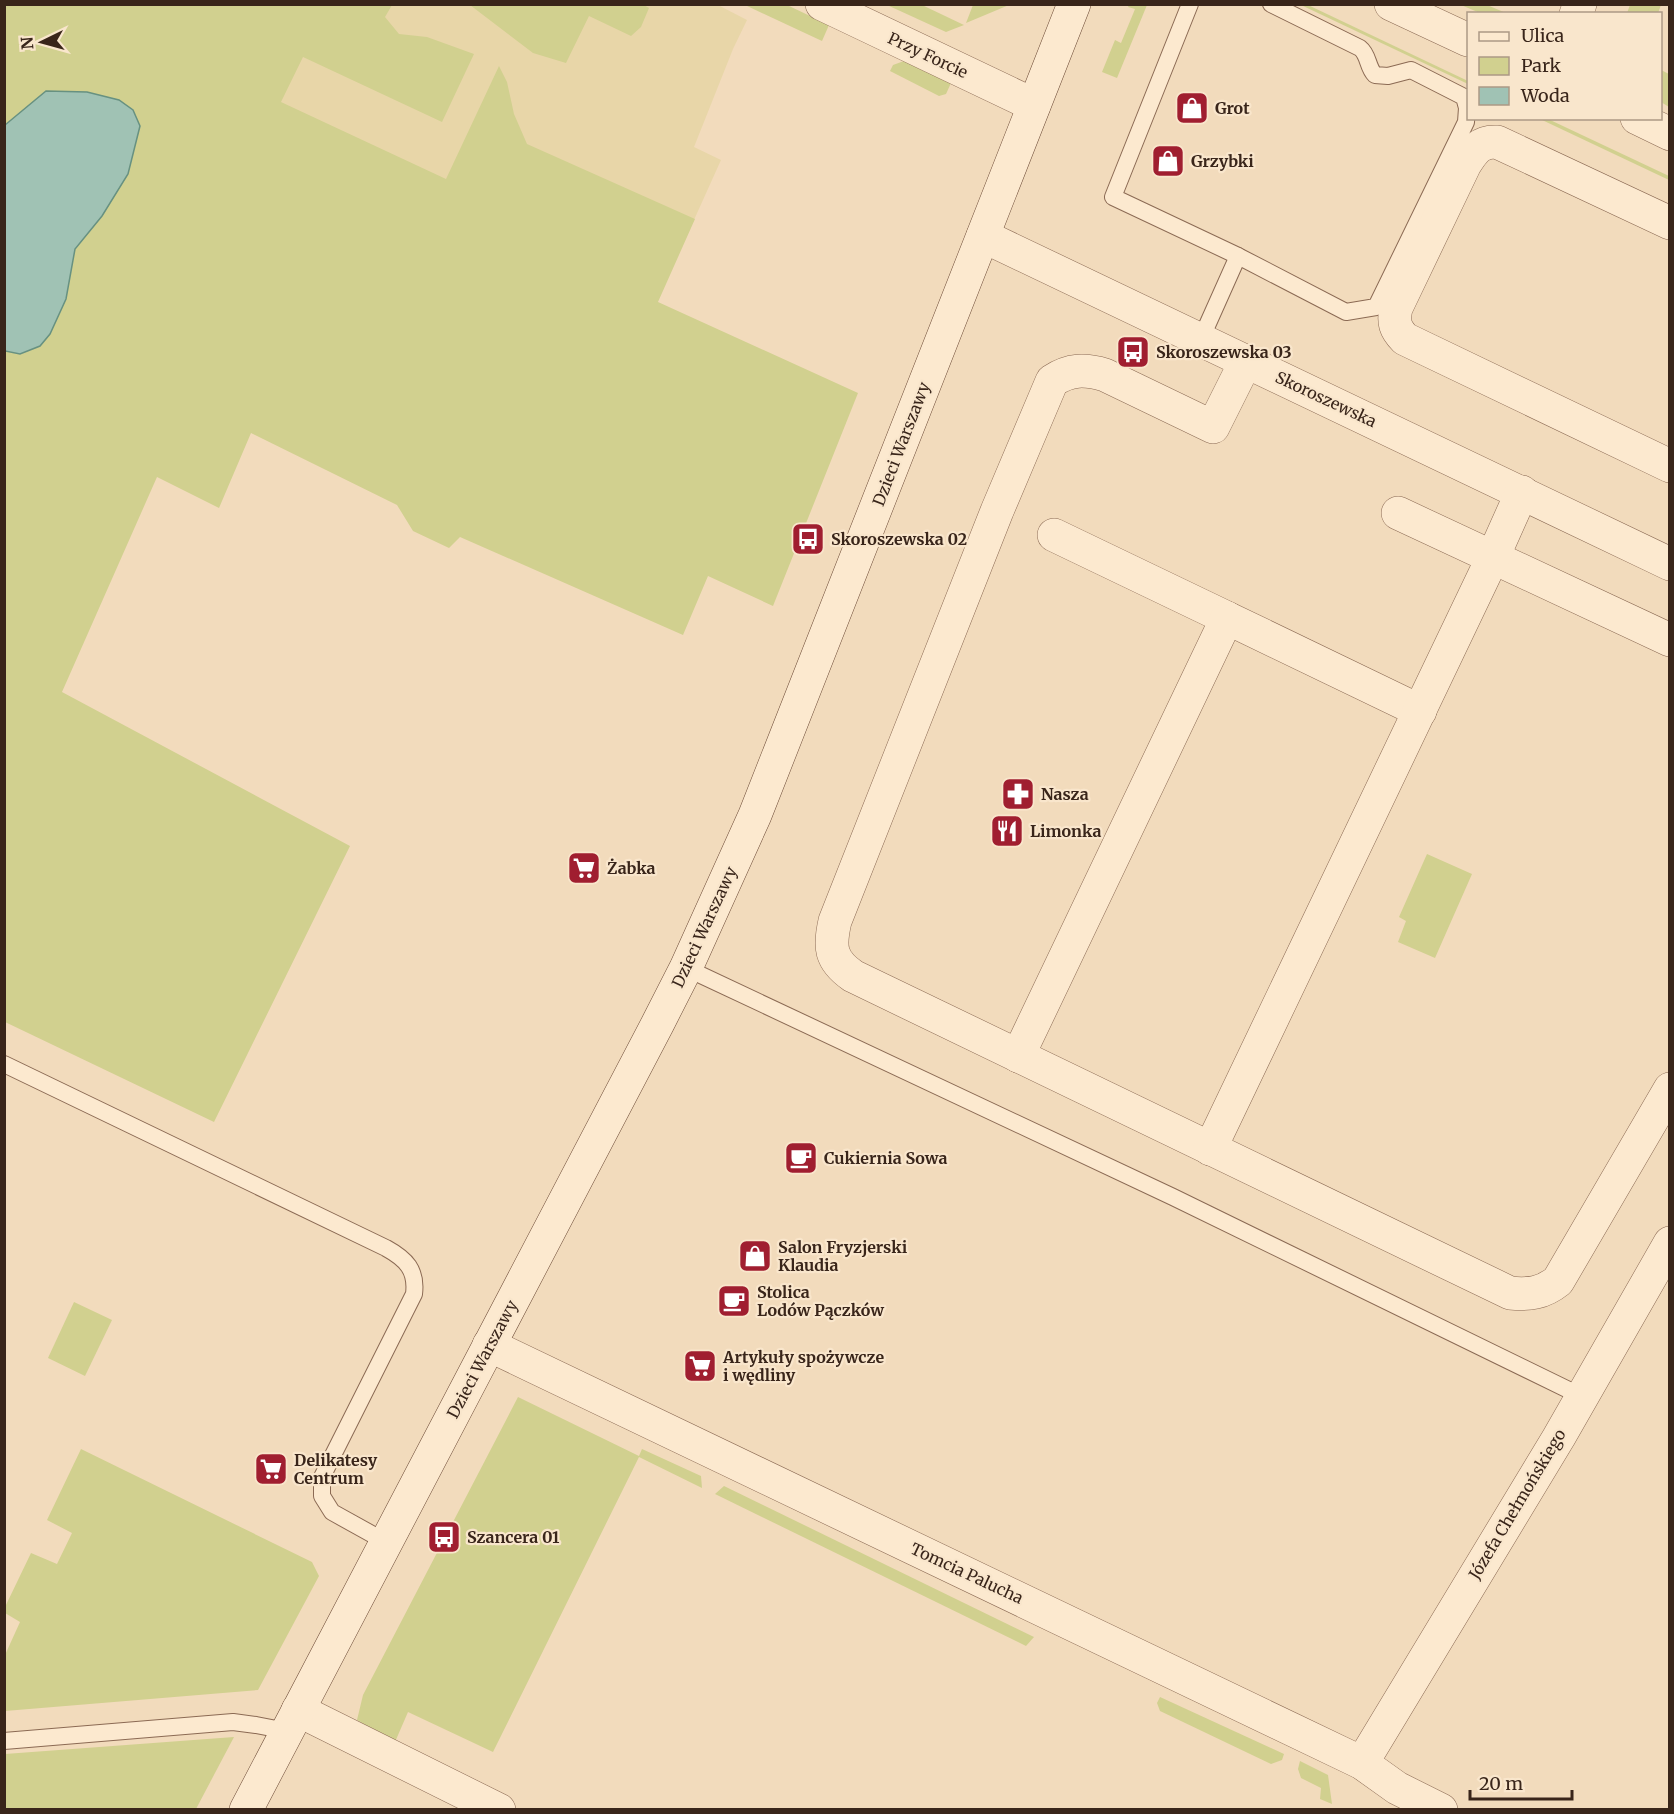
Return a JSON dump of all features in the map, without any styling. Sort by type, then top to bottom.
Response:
[{"type":"street","name":"Przy Forcie","points":[[822,4],[1034,105]]},
{"type":"street","name":"Dzieci Warszawy","points":[[246,1809],[686,968],[755,815],[1074,4]]},
{"type":"street","points":[[1391,4],[1467,40]]},
{"type":"street","points":[[1641,120],[1670,134]]},
{"type":"street","points":[[1670,223],[1497,142],[1480,144],[1465,164],[1396,308],[1394,319],[1395,326],[1405,339],[1670,466]]},
{"type":"street","name":"Skoroszewska","points":[[983,236],[1670,564]]},
{"type":"street","points":[[1246,361],[1213,427],[1098,373],[1078,370],[1052,381],[997,511],[835,921],[831,942],[835,959],[842,969],[853,976],[1510,1293],[1534,1293],[1546,1290],[1558,1281],[1670,1089]]},
{"type":"street","points":[[1210,1149],[1420,711],[1522,492]]},
{"type":"street","points":[[1398,513],[1670,640]]},
{"type":"street","points":[[1054,535],[1420,711]]},
{"type":"street","points":[[1018,1056],[1227,618]]},
{"type":"street","name":"Józefa Chełmońskiego","points":[[1362,1763],[1520,1502],[1670,1243]]},
{"type":"street","name":"Tomcia Palucha","points":[[489,1344],[1362,1763],[1397,1788],[1441,1809]]},
{"type":"street","points":[[292,1721],[499,1809]]},
{"type":"lane","points":[[1190,4],[1113,197],[1238,256],[1346,312],[1376,307],[1466,122],[1467,108],[1464,97],[1411,70],[1388,76],[1375,75],[1370,70],[1362,49],[1271,4]]},
{"type":"lane","points":[[1201,339],[1238,256]]},
{"type":"lane","points":[[686,968],[1173,1197],[1581,1396]]},
{"type":"lane","points":[[4,1064],[386,1248],[410,1265],[415,1286],[414,1294],[322,1477],[322,1496],[332,1512],[386,1542]]},
{"type":"lane","points":[[4,1741],[233,1722],[256,1725],[292,1721]]},
{"type":"shaded area","points":[[716,4],[747,20],[694,147],[721,160],[657,302],[254,114],[303,5]]},
{"type":"green space","points":[[642,4],[649,8],[641,27],[631,36],[589,16],[566,63],[533,53],[470,5]]},
{"type":"green space","points":[[973,4],[1009,5],[966,23]]},
{"type":"green space","points":[[1630,4],[1661,5],[1658,12],[1627,12]]},
{"type":"green space","points":[[4,5],[392,5],[385,17],[399,34],[427,37],[474,54],[442,122],[303,57],[281,102],[446,179],[499,66],[507,82],[514,114],[527,144],[695,219],[658,302],[858,393],[773,606],[708,576],[683,635],[460,537],[449,548],[413,531],[397,505],[251,433],[219,508],[157,477],[62,692],[350,846],[214,1122],[5,1022],[5,351],[20,354],[40,346],[66,299],[75,249],[102,216],[87,92],[46,91],[5,125]]},
{"type":"green space","points":[[745,5],[787,5],[829,25],[822,41]]},
{"type":"green space","points":[[887,5],[922,5],[964,25],[946,32]]},
{"type":"green space","points":[[1129,5],[1147,5],[1117,78],[1102,72],[1115,40],[1121,43],[1133,14],[1135,9],[1128,7]]},
{"type":"green space","points":[[1301,5],[1308,5],[1467,81],[1467,84]]},
{"type":"green space","points":[[1461,5],[1487,5],[1504,12],[1478,12]]},
{"type":"green space","points":[[904,61],[951,83],[946,94],[939,96],[890,71],[893,65]]},
{"type":"green space","points":[[1662,70],[1669,74],[1669,107],[1662,103]]},
{"type":"green space","points":[[1542,120],[1550,120],[1669,176],[1669,180]]},
{"type":"green space","points":[[1427,854],[1472,874],[1435,958],[1398,942],[1406,921],[1399,917]]},
{"type":"green space","points":[[74,1302],[112,1320],[85,1376],[48,1358]]},
{"type":"green space","points":[[518,1397],[639,1456],[642,1449],[701,1476],[702,1488],[639,1457],[493,1752],[408,1712],[395,1742],[357,1720],[363,1695]]},
{"type":"green space","points":[[81,1449],[312,1562],[319,1576],[258,1690],[5,1711],[5,1655],[20,1622],[5,1613],[5,1607],[31,1553],[57,1564],[72,1533],[47,1520]]},
{"type":"green space","points":[[724,1486],[1034,1637],[1026,1646],[715,1494]]},
{"type":"green space","points":[[1160,1697],[1284,1754],[1282,1760],[1271,1764],[1160,1711],[1157,1703]]},
{"type":"green space","points":[[234,1737],[196,1809],[5,1809],[5,1754]]},
{"type":"green space","points":[[1300,1761],[1328,1775],[1332,1804],[1320,1799],[1321,1788],[1301,1778],[1298,1769]]},
{"type":"water","points":[[46,91],[87,92],[119,100],[133,110],[140,126],[128,174],[102,216],[75,249],[66,299],[50,334],[40,346],[20,354],[5,351],[5,125]]},
{"type":"place","name":"Grot","points":[[1192,108]]},
{"type":"place","name":"Grzybki","points":[[1168,161]]},
{"type":"place","name":"Skoroszewska 03","points":[[1133,352]]},
{"type":"place","name":"Skoroszewska 02","points":[[808,539]]},
{"type":"place","name":"Nasza","points":[[1018,794]]},
{"type":"place","name":"Limonka","points":[[1007,831]]},
{"type":"place","name":"Żabka","points":[[584,868]]},
{"type":"place","name":"Cukiernia Sowa","points":[[801,1158]]},
{"type":"place","name":"Salon Fryzjerski Klaudia","points":[[755,1256]]},
{"type":"place","name":"Stolica Lodów Pączków","points":[[734,1301]]},
{"type":"place","name":"Artykuły spożywcze i wędliny","points":[[700,1366]]},
{"type":"place","name":"Delikatesy Centrum","points":[[271,1469]]},
{"type":"place","name":"Szancera 01","points":[[444,1537]]}]
